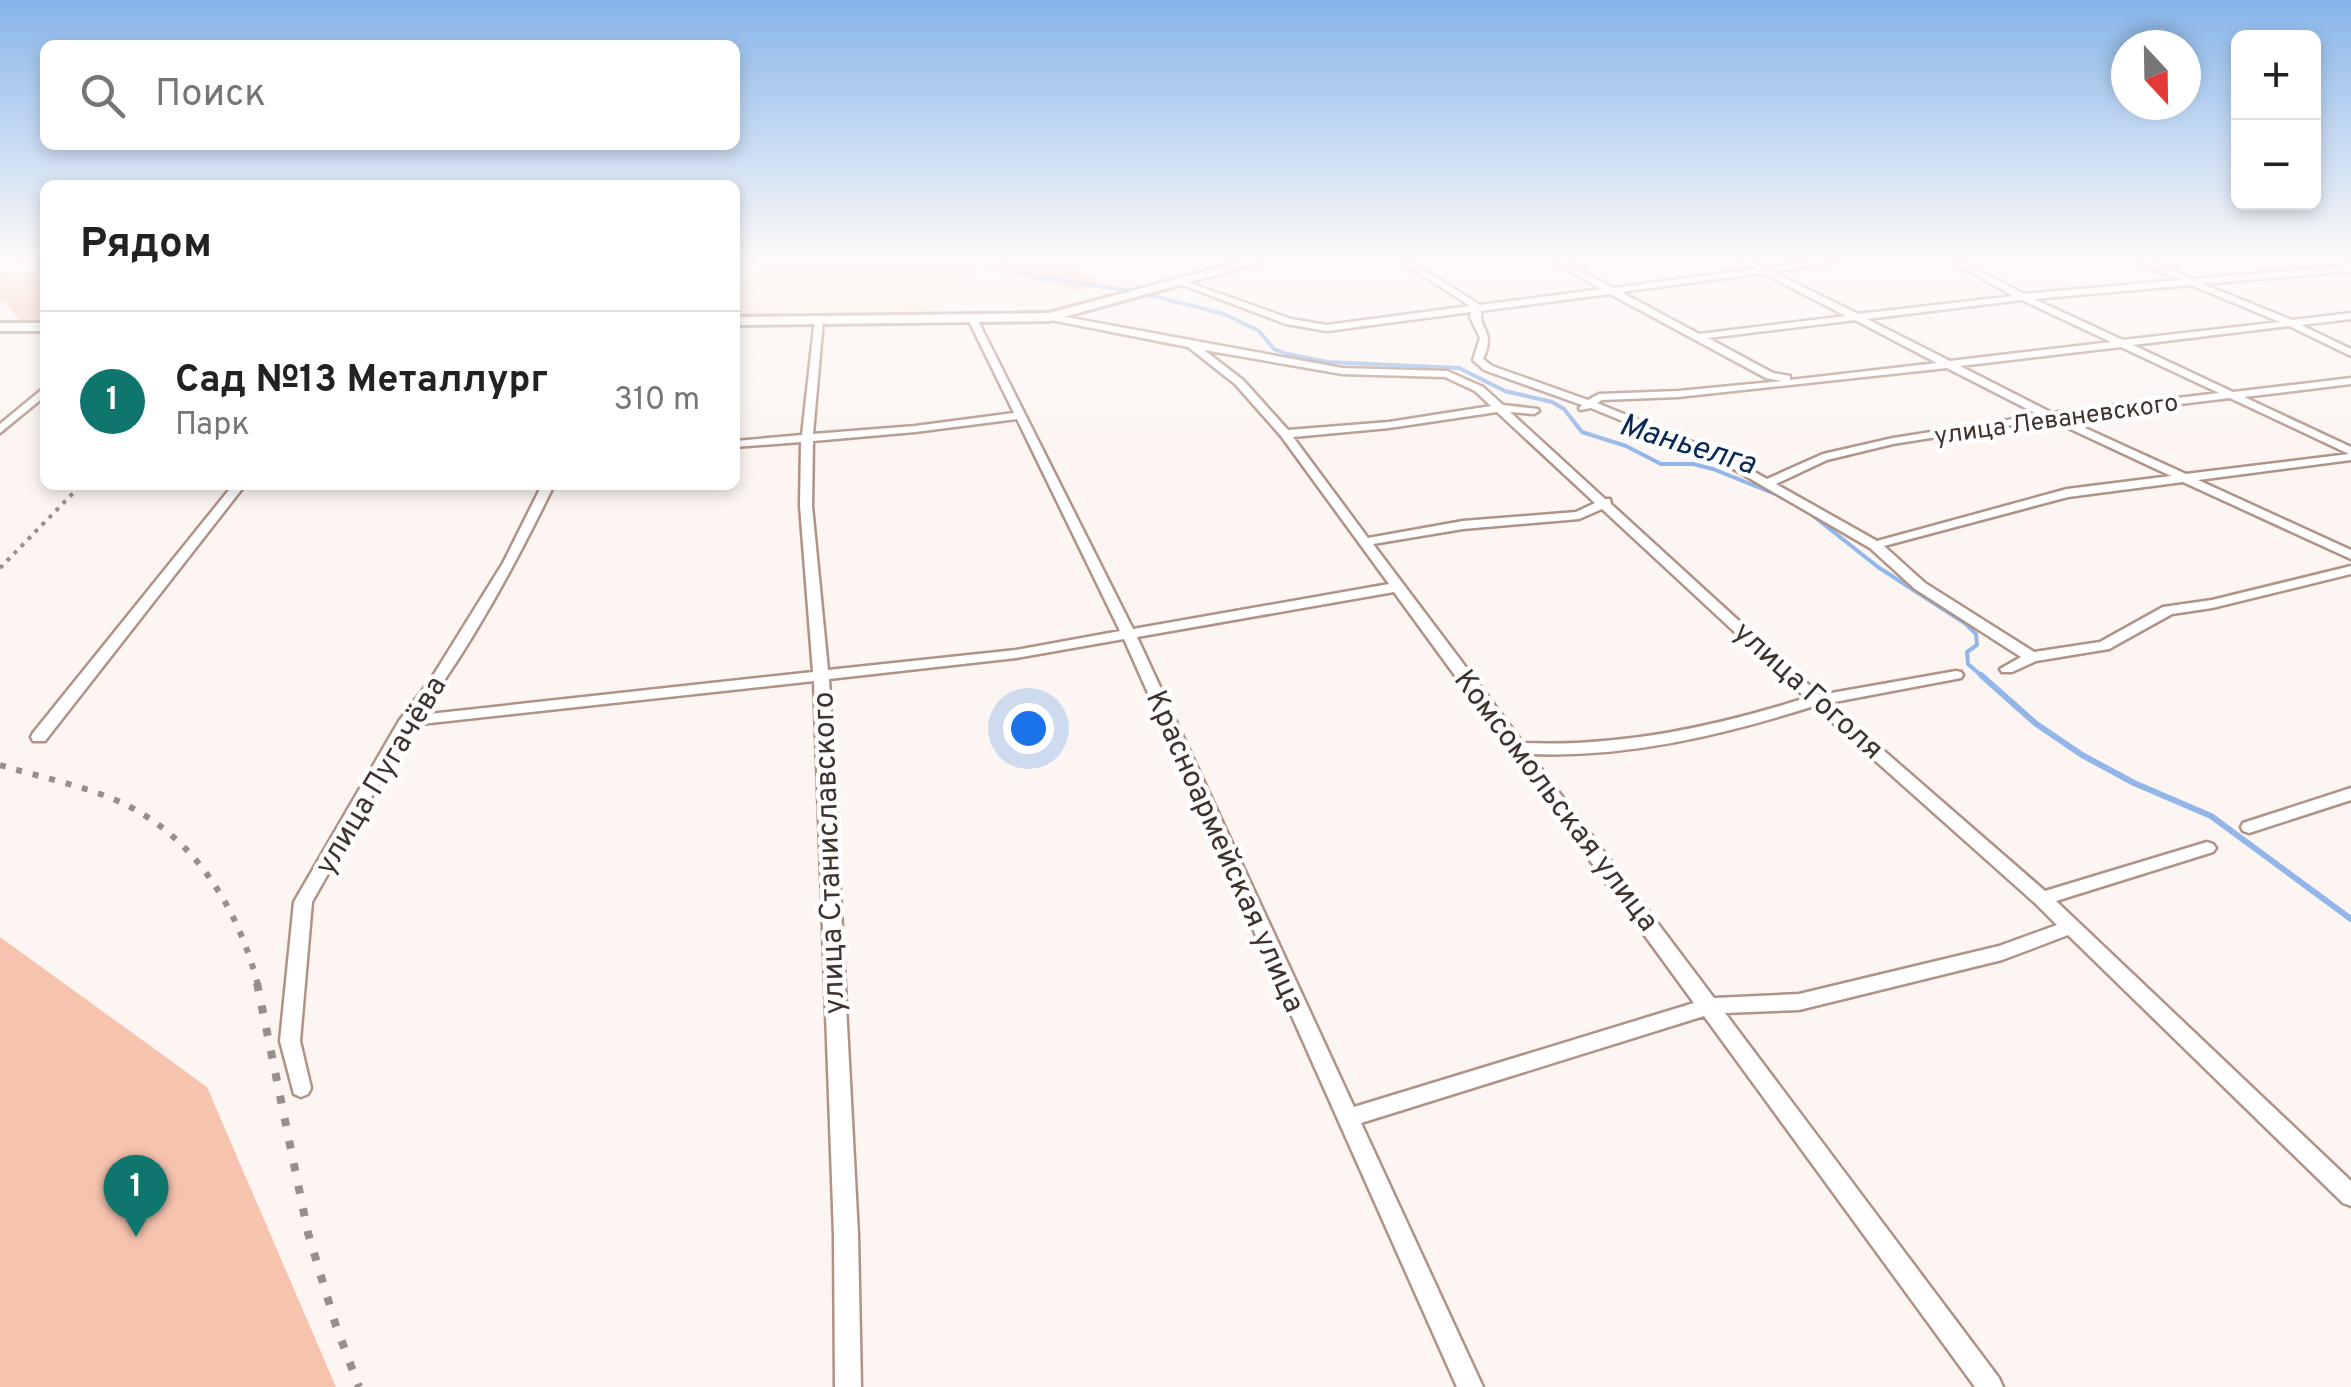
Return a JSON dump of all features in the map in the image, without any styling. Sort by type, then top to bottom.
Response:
[{"type":"street","points":[[0,327],[40,327]]},
{"type":"street","name":"улица Станиславского","points":[[817,327],[807,438],[806,506],[821,675],[846,1235],[848,1387]]},
{"type":"street","name":"Красноармейская улица","points":[[977,327],[1127,632],[1470,1387]]},
{"type":"street","name":"Комсомольская улица","points":[[1098,327],[1191,345],[1238,382],[1284,434],[1990,1387]]},
{"type":"street","points":[[1482,327],[1486,346],[1478,360],[1504,375],[1722,458],[1875,546],[1920,586],[2032,657]]},
{"type":"street","points":[[1676,327],[1770,376],[1810,380]]},
{"type":"street","points":[[1696,338],[1777,327]]},
{"type":"street","points":[[1875,327],[2050,416],[2351,555]]},
{"type":"street","points":[[2087,327],[2351,454]]},
{"type":"street","points":[[1586,406],[1599,397],[1678,394],[2276,327]]},
{"type":"street","points":[[2296,327],[2351,353]]},
{"type":"street","name":"улица Гоголя","points":[[1191,345],[1342,370],[1447,374],[1479,389],[1817,700],[2042,899],[2351,1196]]},
{"type":"street","name":"улица Леваневского","points":[[1767,483],[1823,458],[1876,445],[2050,416],[2351,381]]},
{"type":"street","points":[[0,430],[40,394]]},
{"type":"street","points":[[1284,434],[1389,425],[1501,408],[1534,411]]},
{"type":"street","points":[[740,444],[916,429],[1020,415]]},
{"type":"street","points":[[1875,546],[2067,493],[2351,454]]},
{"type":"street","points":[[39,737],[235,490]]},
{"type":"street","name":"улица Пугачёва","points":[[302,1088],[290,1042],[303,902],[407,721],[438,680],[510,563],[546,490]]},
{"type":"street","points":[[1365,542],[1463,524],[1578,515],[1606,502]]},
{"type":"street","points":[[2007,668],[2032,657],[2104,646],[2168,610],[2212,604],[2351,570]]},
{"type":"street","points":[[407,721],[1016,654],[1396,587]]},
{"type":"street","points":[[1519,748],[1568,750],[1657,740],[1753,720],[1817,700],[1956,675]]},
{"type":"street","points":[[2250,826],[2351,794]]},
{"type":"street","points":[[2042,899],[2206,848]]},
{"type":"street","points":[[1348,1118],[1711,1006],[1800,1002],[2002,954],[2071,927]]},
{"type":"shaded area","points":[[0,937],[207,1087],[336,1387],[0,1387]]},
{"type":"waterway","name":"Маньелга","points":[[1250,327],[1274,349],[1327,362],[1459,368],[1505,391],[1552,402],[1564,409],[1582,432],[1626,446],[1661,464],[1693,464],[1713,469],[1780,496]]},
{"type":"waterway","name":"Маньелга","points":[[1807,511],[1878,567],[1966,624],[1976,634],[1977,645],[1967,652],[1968,664],[1984,678]]},
{"type":"waterway","name":"Маньелга","points":[[1981,675],[2035,723],[2082,755],[2134,783],[2211,816],[2351,919]]},
{"type":"railway","points":[[0,568],[76,490]]},
{"type":"railway","points":[[0,765],[118,801],[169,833],[209,877],[225,902],[258,985]]},
{"type":"railway","points":[[257,983],[308,1233],[359,1387]]},
{"type":"place","name":"Сад №13 Металлург","points":[[136,1237]]}]
